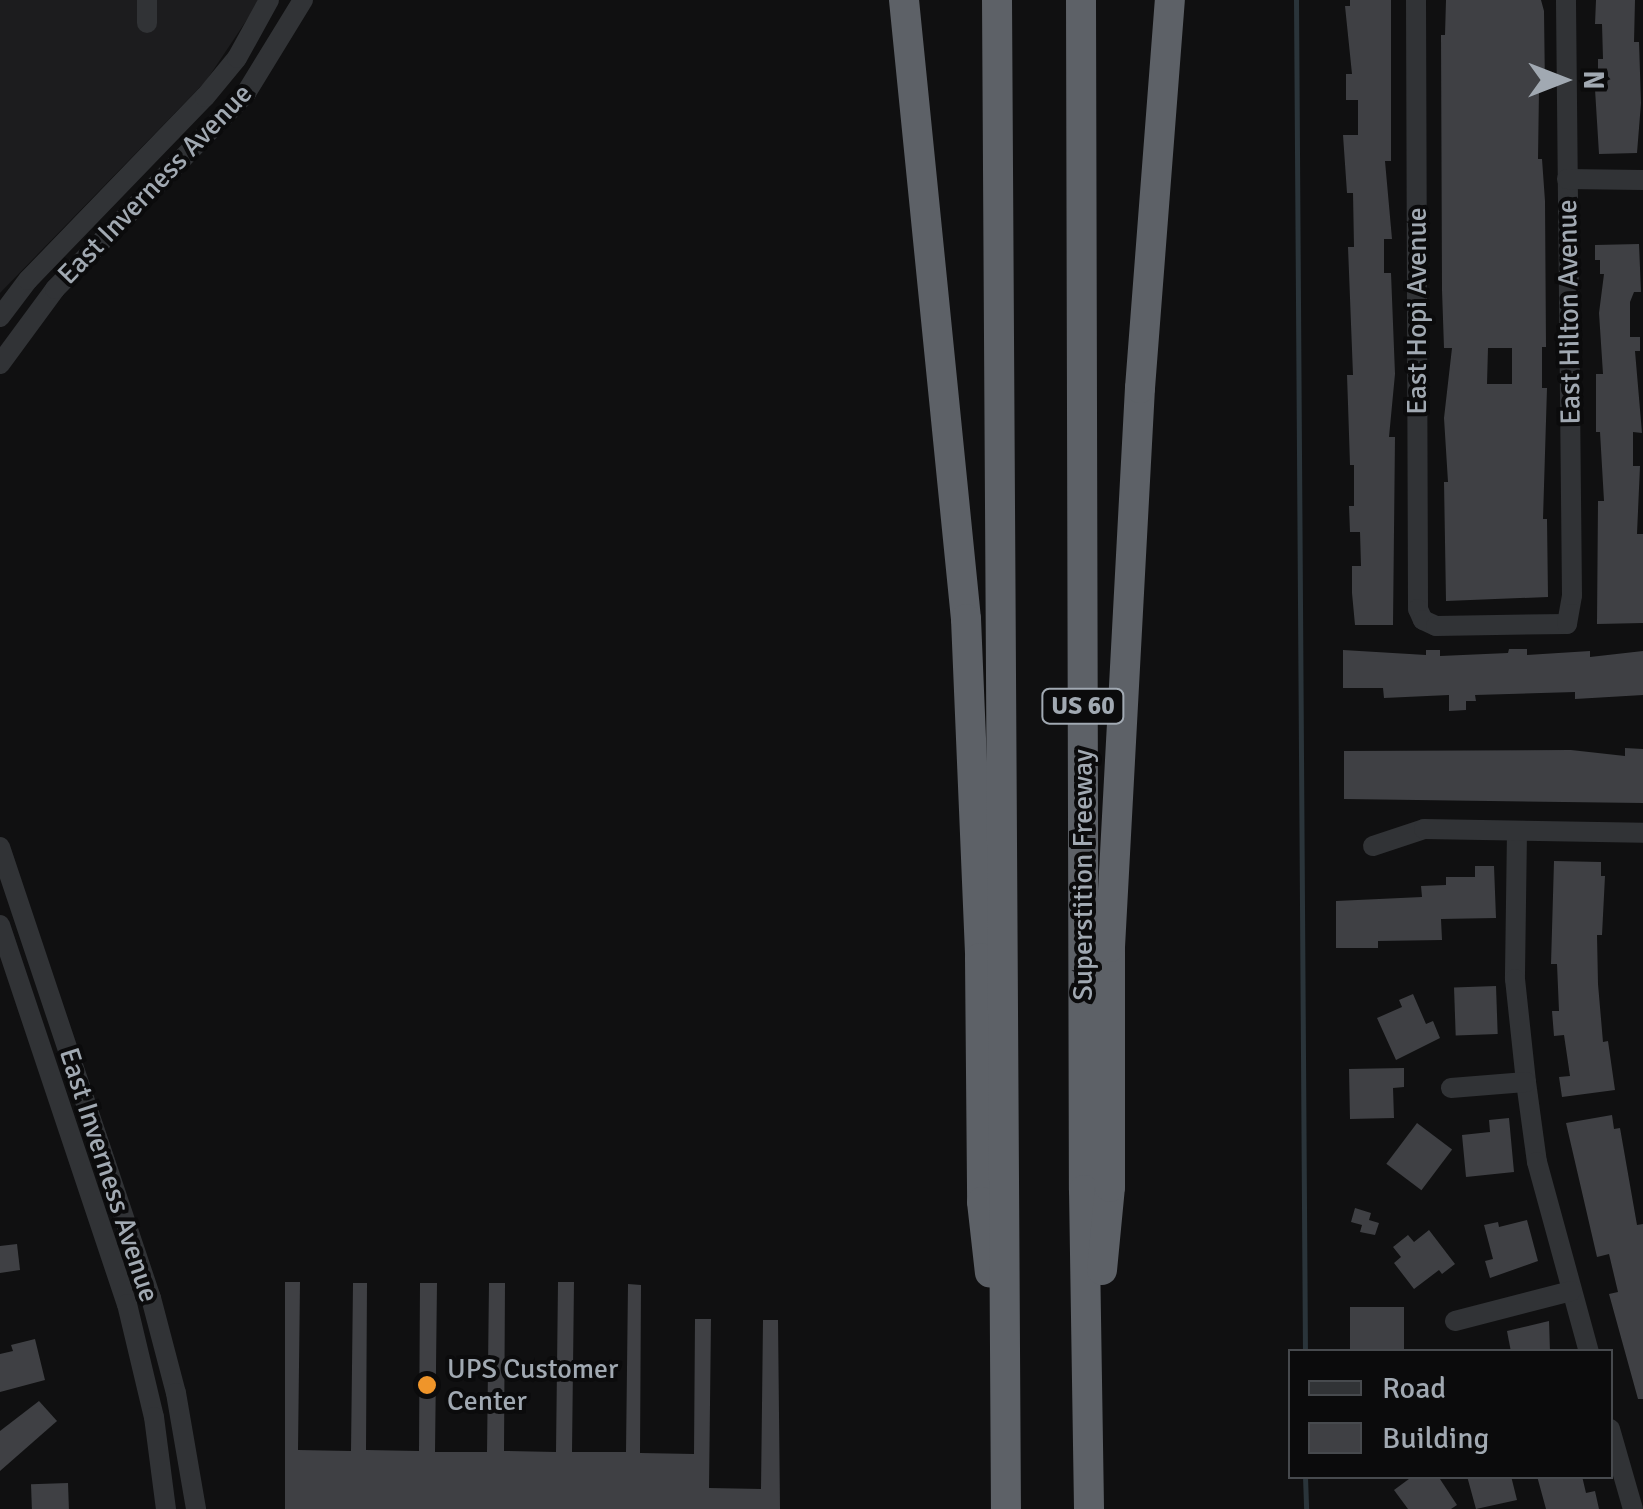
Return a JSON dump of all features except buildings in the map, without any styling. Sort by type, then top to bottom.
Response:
[{"type":"highway","points":[[904,0],[966,619],[980,958],[982,1202],[1005,1414]]},
{"type":"highway","name":"US 60","points":[[997,0],[1006,1509]]},
{"type":"highway","name":"Superstition Freeway","points":[[1081,0],[1084,1190],[1089,1509]]},
{"type":"highway","points":[[1089,1413],[1110,1187],[1111,927],[1140,388],[1170,0]]},
{"type":"street","points":[[147,0],[147,24]]},
{"type":"street","name":"East Inverness Avenue","points":[[0,317],[39,268],[175,130],[236,58],[270,0]]},
{"type":"street","name":"East Inverness Avenue","points":[[0,364],[56,288],[194,150],[261,72],[303,0]]},
{"type":"street","name":"East Hopi Avenue","points":[[1416,0],[1418,609],[1423,620],[1436,626],[1567,624]]},
{"type":"street","name":"East Hilton Avenue","points":[[1566,0],[1572,595],[1567,624]]},
{"type":"street","points":[[175,130],[194,150]]},
{"type":"street","points":[[1567,179],[1643,180]]},
{"type":"street","points":[[1373,846],[1424,829],[1643,834]]},
{"type":"street","points":[[1517,831],[1515,979],[1526,1082],[1538,1162],[1587,1349]]},
{"type":"street","name":"East Inverness Avenue","points":[[0,848],[6,886],[151,1298],[176,1393],[196,1509]]},
{"type":"street","name":"East Inverness Avenue","points":[[0,925],[127,1304],[154,1417],[166,1509]]},
{"type":"street","points":[[1450,1088],[1526,1082]]},
{"type":"street","points":[[1455,1320],[1572,1291]]},
{"type":"street","points":[[127,1304],[151,1298]]},
{"type":"street","points":[[1613,1439],[1633,1509]]},
{"type":"shaded area","points":[[0,0],[260,0],[206,81],[0,293]]},
{"type":"waterway","points":[[1296,0],[1305,1349]]},
{"type":"waterway","points":[[1305,1479],[1306,1509]]},
{"type":"place","name":"UPS Customer Center","points":[[427,1385]]}]
